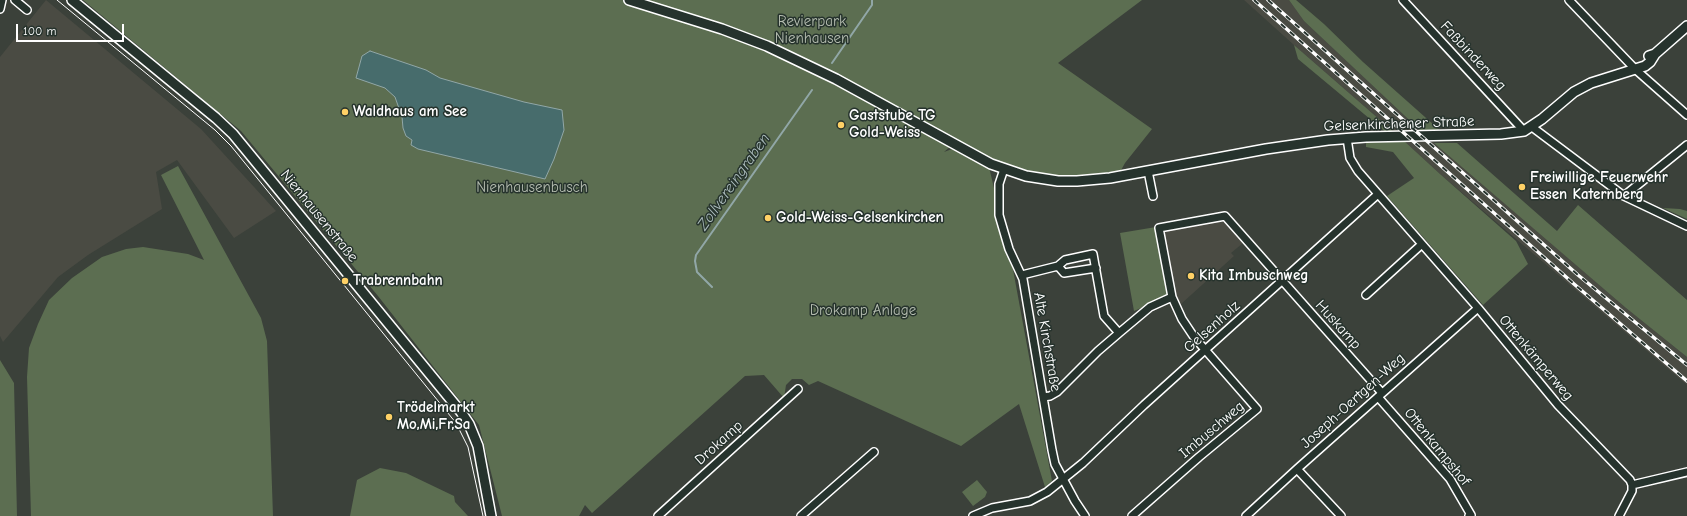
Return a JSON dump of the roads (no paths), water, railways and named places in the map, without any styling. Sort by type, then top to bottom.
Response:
[{"type":"street","points":[[0,9],[2,0]]},
{"type":"street","points":[[15,0],[28,10]]},
{"type":"street","name":"Nienhausenstraße","points":[[72,0],[216,118],[232,134],[461,412],[469,424],[478,446],[491,516]]},
{"type":"street","name":"Gelsenkirchener Straße","points":[[629,0],[722,29],[767,46],[818,70],[960,148],[1004,169],[1042,178],[1077,182],[1110,178],[1306,143],[1347,138],[1502,134],[1528,129]]},
{"type":"street","name":"Faßbinderweg","points":[[1403,0],[1528,129],[1624,196],[1687,226]]},
{"type":"street","points":[[1569,0],[1635,69],[1687,115]]},
{"type":"street","points":[[1528,129],[1582,87],[1635,69],[1647,57],[1655,54],[1687,26]]},
{"type":"street","name":"Ottenkämperweg","points":[[1347,138],[1350,158],[1353,165],[1478,308],[1558,405],[1630,480],[1632,485]]},
{"type":"street","points":[[1624,196],[1687,144]]},
{"type":"street","name":"Alte Kirchstraße","points":[[1004,169],[999,184],[999,215],[1009,249],[1022,275],[1055,464],[1085,516]]},
{"type":"street","points":[[1148,171],[1153,196]]},
{"type":"street","name":"Gelsenholz","points":[[973,516],[992,508],[1030,501],[1047,492],[1083,462],[1378,194]]},
{"type":"street","name":"Huskamp","points":[[1159,228],[1225,216],[1282,282],[1336,341],[1380,395]]},
{"type":"street","name":"Imbuschweg","points":[[1132,516],[1198,457],[1257,409],[1206,350],[1182,319],[1172,298],[1159,228]]},
{"type":"street","points":[[1366,295],[1422,244]]},
{"type":"street","points":[[1022,275],[1058,266],[1065,260],[1093,254],[1104,316],[1119,333]]},
{"type":"street","points":[[1058,266],[1064,273],[1096,268]]},
{"type":"street","points":[[1043,397],[1050,396],[1057,392],[1098,351],[1150,306],[1172,298]]},
{"type":"street","name":"Joseph-Oertgen-Weg","points":[[1246,516],[1478,308]]},
{"type":"street","name":"Drokamp","points":[[658,516],[798,389]]},
{"type":"street","name":"Ottenkampshof","points":[[1380,395],[1450,479],[1471,515],[1469,516]]},
{"type":"street","points":[[801,516],[874,452]]},
{"type":"street","points":[[1297,469],[1341,516]]},
{"type":"street","points":[[1619,516],[1632,491],[1632,485],[1687,472]]},
{"type":"water","points":[[370,51],[426,70],[440,78],[524,102],[562,110],[564,130],[545,179],[418,149],[411,145],[412,140],[406,136],[403,128],[402,117],[395,97],[385,88],[356,78],[362,56]]},
{"type":"waterway","name":"Zollvereingraben","points":[[832,63],[872,5],[872,0]]},
{"type":"waterway","name":"Zollvereingraben","points":[[712,287],[697,272],[695,261],[696,255],[812,90]]},
{"type":"tram line","points":[[57,0],[215,130],[231,146],[456,423],[468,447],[483,516]]},
{"type":"railway","points":[[1254,0],[1574,284],[1687,381]]},
{"type":"railway","points":[[1268,0],[1578,275],[1687,365]]},
{"type":"place","name":"Waldhaus am See","points":[[345,112]]},
{"type":"place","name":"Gaststube TG Gold-Weiss","points":[[841,125]]},
{"type":"place","name":"Freiwillige Feuerwehr Essen Katernberg","points":[[1522,187]]},
{"type":"place","name":"Gold-Weiss-Gelsenkirchen","points":[[768,218]]},
{"type":"place","name":"Kita Imbuschweg","points":[[1191,276]]},
{"type":"place","name":"Trabrennbahn","points":[[345,281]]},
{"type":"place","name":"Trödelmarkt Mo,Mi,Fr,Sa","points":[[389,417]]},
{"type":"park label","name":"Revierpark Nienhausen","points":[[812,30]]},
{"type":"park label","name":"Nienhausenbusch","points":[[532,188]]},
{"type":"park label","name":"Drokamp Anlage","points":[[863,311]]}]
